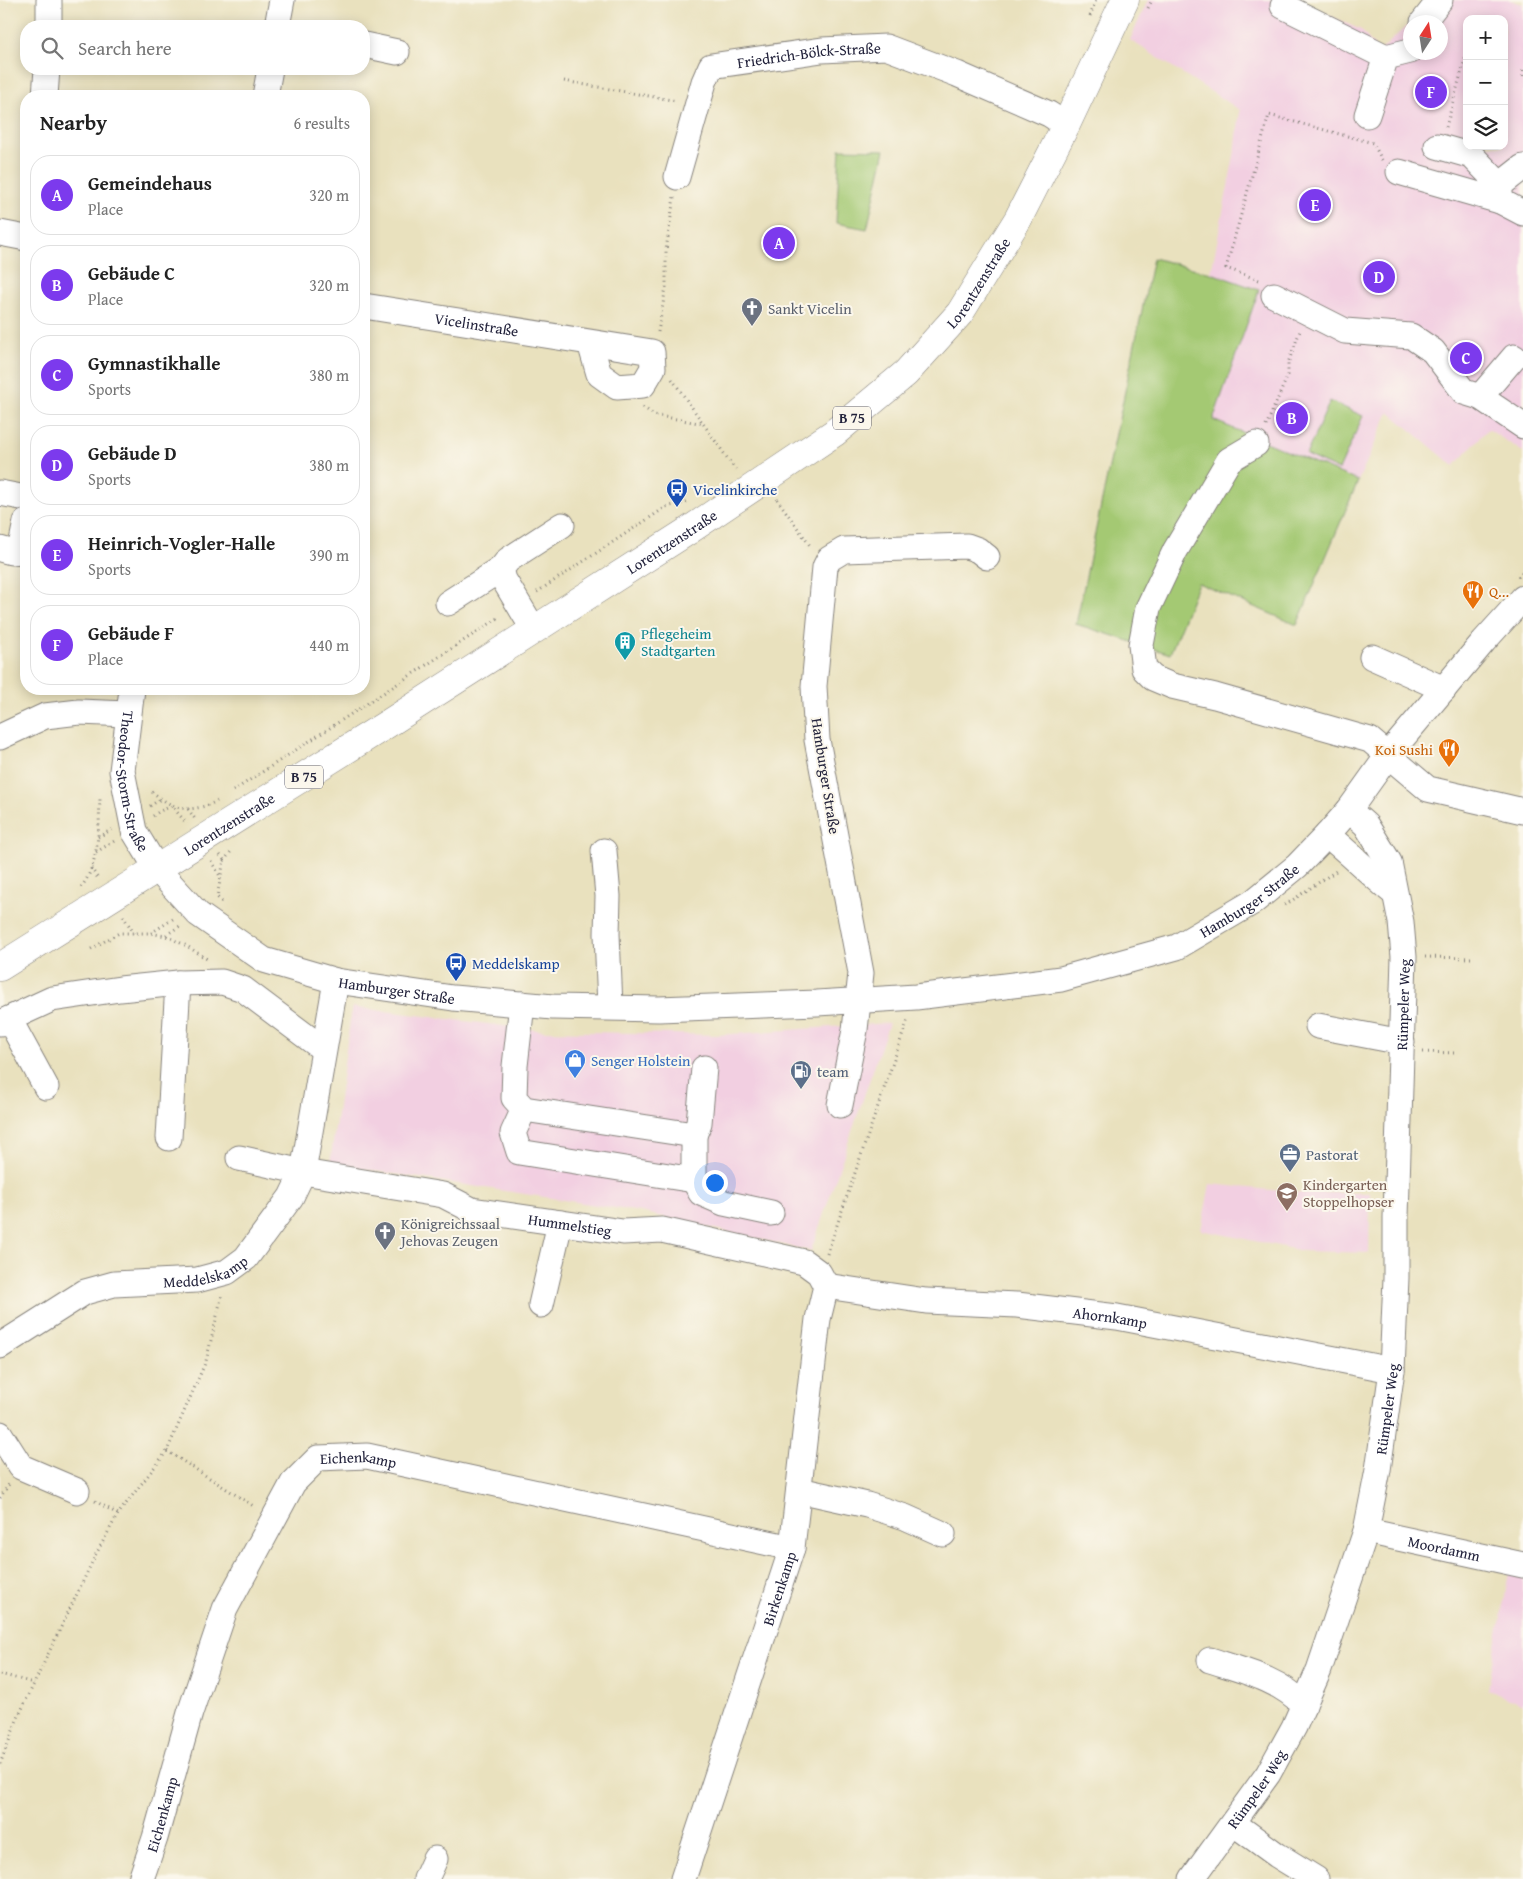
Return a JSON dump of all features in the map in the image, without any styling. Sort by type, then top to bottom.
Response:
[{"type":"main road","name":"Lorentzenstraße","points":[[157,869],[534,630],[746,474],[834,433],[906,373],[960,313],[1018,219],[1066,125],[1118,7]]},
{"type":"main road","name":"B 75","points":[[0,968],[157,869]]},
{"type":"street","points":[[49,0],[49,20]]},
{"type":"street","points":[[280,20],[282,0]]},
{"type":"street","points":[[1428,15],[1440,0]]},
{"type":"street","points":[[1283,6],[1386,57],[1403,53]]},
{"type":"street","points":[[370,46],[398,52]]},
{"type":"street","name":"Friedrich-Bölck-Straße","points":[[677,177],[704,82],[711,66],[822,50],[886,47],[957,74],[1032,106],[1066,125]]},
{"type":"street","points":[[1367,115],[1386,57]]},
{"type":"street","points":[[45,90],[47,75]]},
{"type":"street","points":[[266,90],[269,75]]},
{"type":"street","points":[[1439,140],[1472,156],[1500,193],[1523,213]]},
{"type":"street","points":[[1500,193],[1523,167]]},
{"type":"street","points":[[1399,172],[1500,193]]},
{"type":"street","points":[[0,233],[20,237]]},
{"type":"street","points":[[1274,295],[1345,331],[1412,336],[1433,351],[1464,392],[1480,397],[1523,426]]},
{"type":"street","name":"Vicelinstraße","points":[[370,307],[652,352]]},
{"type":"street","points":[[590,342],[599,374],[618,387],[643,385],[653,368],[652,352]]},
{"type":"street","points":[[1480,397],[1514,357]]},
{"type":"street","points":[[1256,444],[1229,460],[1175,551],[1148,608],[1141,645],[1144,669],[1152,678],[1172,686],[1215,696],[1370,740],[1389,754],[1428,789],[1523,811]]},
{"type":"street","points":[[0,493],[20,497]]},
{"type":"street","points":[[448,604],[501,569],[508,560],[562,525]]},
{"type":"street","points":[[825,567],[829,560],[844,550],[967,546],[978,550],[987,558]]},
{"type":"street","points":[[0,550],[20,551]]},
{"type":"street","name":"Hamburger Straße","points":[[825,567],[814,686],[817,740],[861,973],[859,1000]]},
{"type":"street","points":[[501,569],[504,580],[534,630]]},
{"type":"street","name":"Hamburger Straße","points":[[157,869],[198,914],[264,960],[336,981],[453,998],[553,1007],[659,1009],[916,997],[1061,979],[1177,947],[1253,902],[1297,866],[1328,835],[1349,810],[1389,754],[1523,598]]},
{"type":"street","points":[[1372,658],[1444,689]]},
{"type":"street","name":"Theodor-Storm-Straße","points":[[131,695],[122,771],[134,831],[157,869]]},
{"type":"street","points":[[0,737],[45,716],[78,712],[128,714]]},
{"type":"street","name":"Rümpeler Weg","points":[[1192,1879],[1268,1774],[1294,1727],[1320,1670],[1366,1531],[1378,1470],[1392,1370],[1404,957],[1402,922],[1390,862],[1366,825],[1349,810]]},
{"type":"street","points":[[1328,835],[1357,859],[1371,875],[1395,894]]},
{"type":"street","points":[[604,851],[608,896],[607,934],[610,1007]]},
{"type":"street","name":"Meddelskamp","points":[[0,1346],[85,1292],[114,1284],[197,1280],[227,1272],[246,1258],[291,1197],[303,1172],[336,981]]},
{"type":"street","points":[[46,1087],[5,1021],[52,999],[120,989],[183,983],[222,982],[243,989],[323,1049]]},
{"type":"street","points":[[183,983],[183,1081]]},
{"type":"street","points":[[169,1138],[183,983]]},
{"type":"street","points":[[840,1105],[859,1000]]},
{"type":"street","points":[[522,1004],[515,1066],[514,1098],[524,1109],[694,1135]]},
{"type":"street","points":[[1318,1026],[1402,1046]]},
{"type":"street","points":[[704,1068],[699,1123],[694,1135],[694,1180],[701,1193],[724,1204],[771,1213]]},
{"type":"street","points":[[524,1109],[513,1134],[519,1152],[694,1180]]},
{"type":"street","name":"Hummelstieg","points":[[239,1158],[303,1172],[443,1195],[472,1210],[623,1232],[662,1230],[804,1262],[823,1280]]},
{"type":"street","points":[[541,1305],[560,1223]]},
{"type":"street","name":"Ahornkamp","points":[[823,1280],[926,1301],[1017,1305],[1117,1317],[1392,1370]]},
{"type":"street","name":"Birkenkamp","points":[[684,1879],[792,1548],[823,1280]]},
{"type":"street","points":[[0,1434],[21,1467],[77,1490]]},
{"type":"street","name":"Eichenkamp","points":[[141,1879],[190,1713],[225,1609],[293,1483],[318,1458],[367,1456],[792,1548]]},
{"type":"street","points":[[799,1490],[867,1505],[895,1514],[943,1534]]},
{"type":"street","name":"Moordamm","points":[[1366,1531],[1523,1565]]},
{"type":"street","points":[[1210,1660],[1276,1683],[1292,1692],[1304,1705]]},
{"type":"street","points":[[1234,1822],[1277,1855],[1316,1879]]},
{"type":"path","points":[[1439,140],[1448,124],[1465,60]]},
{"type":"path","points":[[1523,70],[1523,76]]},
{"type":"path","points":[[564,81],[698,104]]},
{"type":"path","points":[[1274,295],[1259,280],[1226,268],[1268,115],[1373,142],[1384,164],[1399,172]]},
{"type":"path","points":[[677,177],[666,250],[666,287],[652,352],[704,424],[825,567]]},
{"type":"path","points":[[1256,444],[1288,375],[1288,363],[1307,312]]},
{"type":"path","points":[[639,385],[643,407],[654,415],[704,424]]},
{"type":"path","points":[[732,478],[746,474]]},
{"type":"path","points":[[228,794],[666,508],[695,500]]},
{"type":"path","points":[[152,792],[172,806],[188,809],[206,807],[220,799]]},
{"type":"path","points":[[80,888],[87,881],[95,853],[98,837],[100,799]]},
{"type":"path","points":[[223,904],[217,897],[224,860]]},
{"type":"path","points":[[219,889],[220,876]]},
{"type":"path","points":[[1404,957],[1471,958]]},
{"type":"path","points":[[823,1280],[838,1225],[916,997]]},
{"type":"path","points":[[1402,1046],[1456,1053]]},
{"type":"path","points":[[0,1764],[34,1683],[96,1554],[118,1514],[167,1451],[206,1361],[227,1272]]},
{"type":"path","points":[[167,1451],[275,1519]]},
{"type":"path","points":[[0,1674],[34,1683]]},
{"type":"shaded area","points":[[1148,0],[1295,0],[1361,30],[1379,52],[1403,30],[1403,60],[1448,60],[1448,15],[1417,15],[1427,0],[1510,0],[1523,4],[1523,452],[1488,429],[1454,466],[1389,412],[1358,481],[1212,420],[1259,290],[1211,273],[1236,145],[1240,110],[1130,40]]},
{"type":"shaded area","points":[[352,1007],[545,1031],[717,1035],[889,1023],[811,1251],[641,1212],[330,1164]]},
{"type":"shaded area","name":"Kindergarten Stoppelhopser","points":[[1210,1184],[1300,1193],[1370,1193],[1369,1253],[1303,1251],[1201,1230]]},
{"type":"shaded area","points":[[1509,1572],[1523,1575],[1523,1705],[1488,1690]]},
{"type":"green space","points":[[840,149],[885,150],[867,229],[836,223]]},
{"type":"green space","points":[[1153,258],[1211,273],[1259,290],[1213,420],[1358,481],[1297,625],[1198,583],[1170,654],[1076,624]]},
{"type":"green space","points":[[1330,401],[1363,416],[1339,470],[1306,455]]},
{"type":"place","name":"Gebäude F","points":[[1431,92]]},
{"type":"place","name":"Heinrich-Vogler-Halle","points":[[1315,205]]},
{"type":"place","name":"Gemeindehaus","points":[[779,243]]},
{"type":"place","name":"Gebäude D","points":[[1379,277]]},
{"type":"place","name":"Sankt Vicelin","points":[[752,327]]},
{"type":"place","name":"Gymnastikhalle","points":[[1466,358]]},
{"type":"place","name":"Gebäude C","points":[[1292,418]]},
{"type":"place","name":"Vicelinkirche","points":[[677,508]]},
{"type":"place","name":"Q...","points":[[1473,610]]},
{"type":"place","name":"Pflegeheim Stadtgarten","points":[[625,661]]},
{"type":"place","name":"Koi Sushi","points":[[1449,768]]},
{"type":"place","name":"Meddelskamp","points":[[456,982]]},
{"type":"place","name":"Senger Holstein","points":[[575,1079]]},
{"type":"place","name":"team","points":[[801,1090]]},
{"type":"place","name":"Pastorat","points":[[1290,1173]]},
{"type":"place","name":"Kindergarten Stoppelhopser","points":[[1287,1212]]},
{"type":"place","name":"Königreichssaal Jehovas Zeugen","points":[[385,1251]]}]
